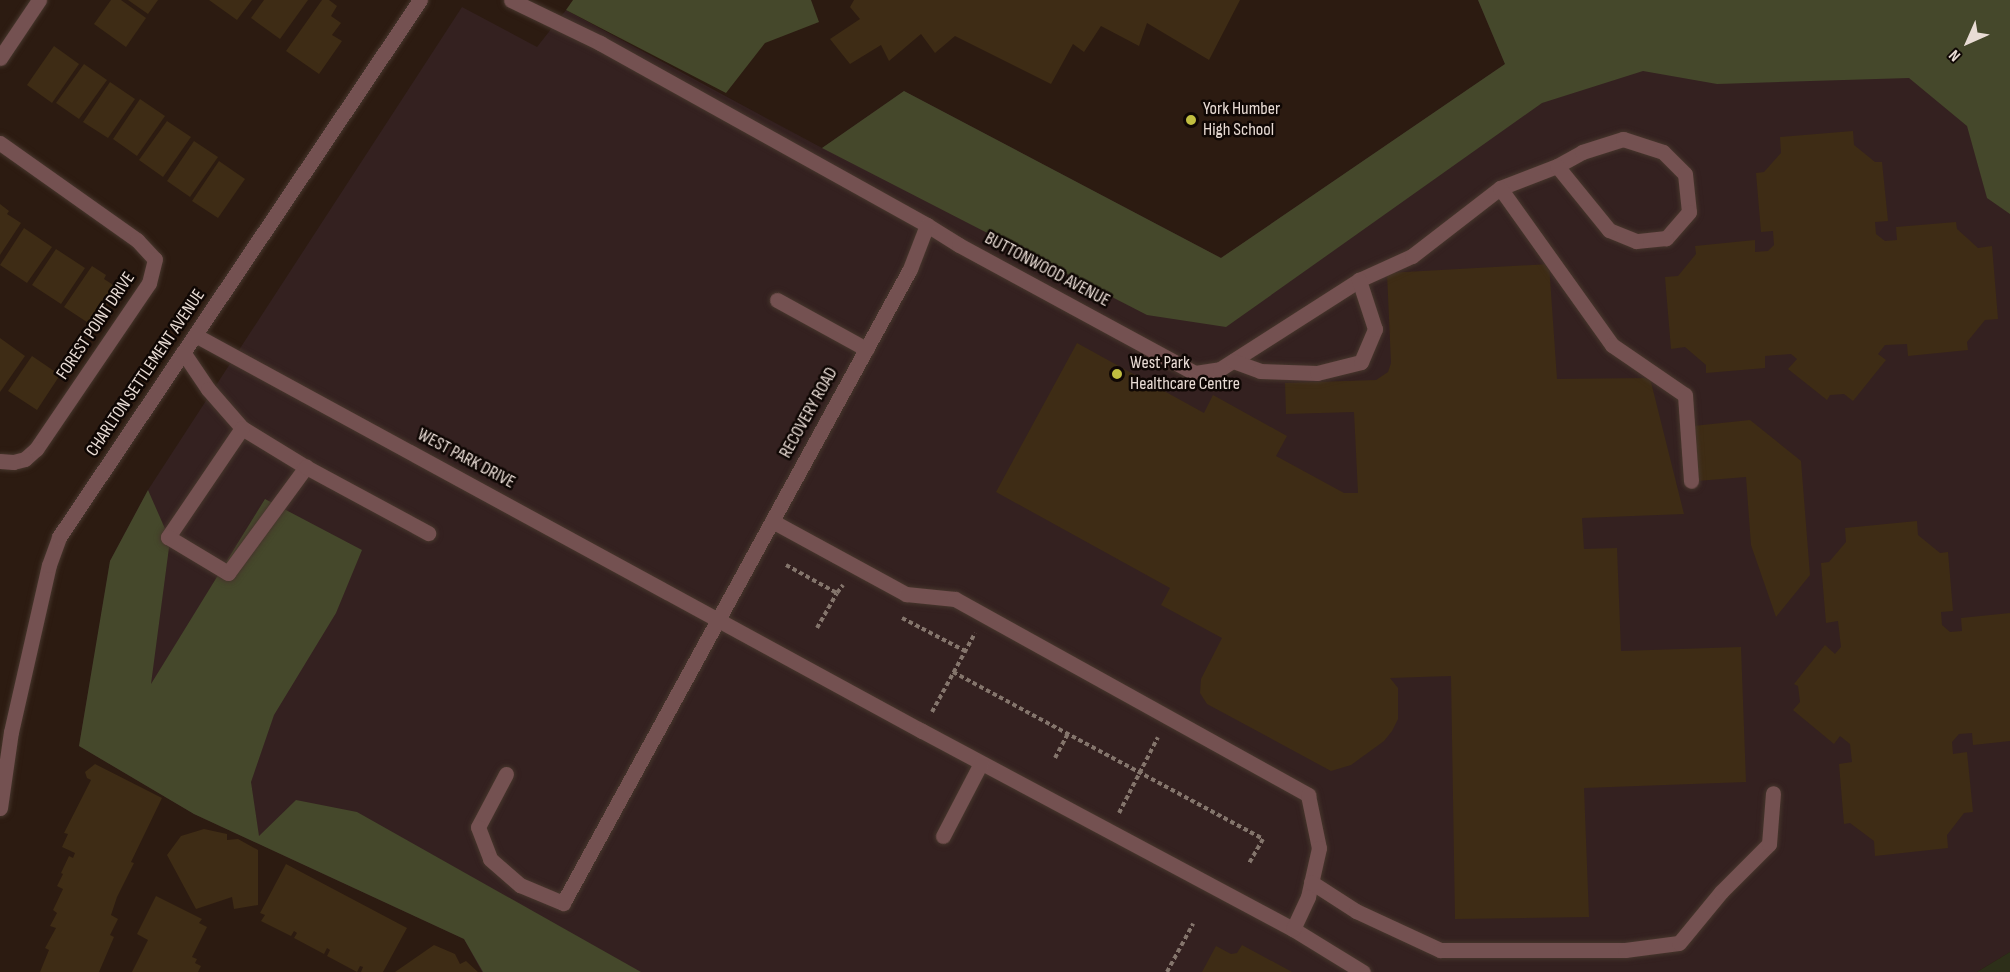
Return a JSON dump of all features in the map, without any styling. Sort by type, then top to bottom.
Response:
[{"type":"street","points":[[0,58],[39,0]]},
{"type":"street","name":"CHARLTON SETTLEMENT AVENUE","points":[[0,808],[6,729],[49,565],[59,537],[420,0]]},
{"type":"street","name":"BUTTONWOOD AVENUE","points":[[511,0],[600,44],[927,225],[959,245],[1195,373],[1220,369],[1359,280],[1412,256],[1500,188],[1557,166],[1582,152],[1623,139],[1663,152],[1685,174],[1689,212],[1666,237],[1636,241],[1609,230],[1557,166]]},
{"type":"street","name":"FOREST POINT DRIVE","points":[[0,143],[137,240],[155,259],[155,265],[149,283],[36,449],[26,459],[13,462],[0,461]]},
{"type":"street","points":[[1500,188],[1612,345],[1685,395],[1691,482]]},
{"type":"street","name":"RECOVERY ROAD","points":[[506,774],[478,827],[490,859],[520,885],[563,903],[915,259],[927,225]]},
{"type":"street","points":[[1233,361],[1260,371],[1317,373],[1361,362],[1375,329],[1359,280]]},
{"type":"street","points":[[777,300],[866,349]]},
{"type":"street","name":"WEST PARK DRIVE","points":[[195,335],[981,763],[1293,928],[1363,972]]},
{"type":"street","points":[[183,352],[208,389],[242,428],[306,467],[428,533]]},
{"type":"street","points":[[242,428],[168,537],[228,573],[306,467]]},
{"type":"street","points":[[772,521],[906,594],[955,599],[1308,795],[1319,848],[1308,897],[1293,928]]},
{"type":"street","points":[[943,836],[981,763]]},
{"type":"street","points":[[1311,882],[1356,911],[1440,950],[1625,950],[1679,943],[1721,892],[1769,844],[1773,793]]},
{"type":"path","points":[[786,566],[837,593]]},
{"type":"path","points":[[817,628],[841,584],[851,590]]},
{"type":"path","points":[[893,612],[965,651]]},
{"type":"path","points":[[932,712],[976,630]]},
{"type":"path","points":[[953,672],[1263,839],[1250,863]]},
{"type":"path","points":[[1119,813],[1162,731]]},
{"type":"path","points":[[1055,758],[1068,734]]},
{"type":"path","points":[[1167,972],[1193,924]]},
{"type":"shaded area","name":"West Park Healthcare Centre","points":[[1478,0],[2010,0],[2010,952],[1977,972],[482,972],[464,939],[194,814],[79,746],[110,561],[148,490],[462,7],[537,47],[566,10],[822,148],[904,91],[1221,258],[1505,64]]},
{"type":"green space","points":[[573,0],[811,0],[819,22],[765,43],[726,93],[566,10]]},
{"type":"green space","points":[[1478,0],[2010,0],[2010,214],[1987,198],[1967,126],[1909,78],[1717,84],[1643,71],[1542,103],[1226,327],[1147,315],[822,148],[904,91],[1221,258],[1505,64]]},
{"type":"green space","points":[[148,490],[170,540],[151,684],[265,499],[362,550],[336,613],[274,715],[251,782],[259,836],[296,800],[357,812],[641,972],[483,972],[464,939],[194,814],[79,746],[110,561]]},
{"type":"green space","points":[[2010,952],[2010,972],[1977,972]]},
{"type":"building","points":[[111,0],[121,0],[146,18],[126,47],[94,24]]},
{"type":"building","points":[[128,0],[158,0],[148,14]]},
{"type":"building","points":[[209,0],[252,0],[237,20]]},
{"type":"building","points":[[264,0],[308,0],[280,39],[251,18]]},
{"type":"building","points":[[322,0],[329,0],[337,6],[331,16],[341,23],[332,35],[342,41],[319,74],[286,51]]},
{"type":"building","points":[[854,0],[1240,0],[1209,60],[1147,23],[1139,46],[1101,26],[1084,52],[1073,44],[1051,84],[955,36],[935,53],[921,34],[889,61],[881,45],[850,64],[830,39],[860,19],[850,7]]},
{"type":"building","points":[[54,46],[79,64],[52,103],[27,85]]},
{"type":"building","points":[[84,64],[107,80],[79,119],[56,103]]},
{"type":"building","points":[[110,82],[135,99],[108,138],[83,122]]},
{"type":"building","points":[[140,99],[165,116],[137,156],[113,139]]},
{"type":"building","points":[[167,121],[191,137],[163,177],[139,160]]},
{"type":"building","points":[[1853,131],[1854,145],[1875,162],[1882,162],[1888,221],[1875,222],[1876,234],[1885,241],[1897,240],[1896,227],[1956,222],[1957,229],[1978,248],[1992,246],[1998,319],[1985,320],[1967,342],[1968,350],[1908,356],[1907,344],[1885,345],[1878,354],[1886,360],[1853,401],[1844,394],[1830,395],[1827,400],[1788,369],[1797,359],[1791,354],[1765,356],[1765,368],[1706,373],[1706,365],[1685,347],[1671,349],[1665,277],[1678,276],[1696,254],[1695,246],[1755,240],[1755,252],[1768,251],[1774,245],[1773,231],[1761,232],[1756,173],[1764,172],[1781,153],[1780,137]]},
{"type":"building","points":[[194,141],[218,157],[190,197],[167,181]]},
{"type":"building","points":[[219,161],[245,179],[218,218],[192,201]]},
{"type":"building","points":[[0,204],[9,211],[7,214],[21,223],[0,255]]},
{"type":"building","points":[[24,228],[52,247],[27,283],[0,265]]},
{"type":"building","points":[[56,249],[85,268],[61,304],[32,285]]},
{"type":"building","points":[[1549,264],[1557,379],[1650,378],[1684,514],[1582,518],[1584,549],[1617,548],[1621,651],[1741,647],[1746,782],[1584,788],[1589,917],[1455,919],[1451,676],[1390,678],[1398,688],[1398,719],[1392,731],[1384,741],[1351,765],[1331,771],[1207,704],[1200,693],[1201,679],[1222,638],[1161,605],[1170,588],[996,492],[1077,343],[1204,413],[1213,395],[1287,436],[1276,456],[1344,493],[1358,493],[1354,412],[1286,414],[1285,383],[1376,380],[1388,372],[1391,363],[1387,273]]},
{"type":"building","points":[[92,266],[106,275],[104,279],[118,288],[93,326],[64,307]]},
{"type":"building","points":[[0,338],[25,356],[0,392]]},
{"type":"building","points":[[32,356],[60,375],[37,410],[8,391]]},
{"type":"building","points":[[1750,420],[1801,461],[1810,575],[1776,617],[1751,545],[1746,477],[1697,481],[1693,426]]},
{"type":"building","points":[[1917,521],[1918,535],[1940,553],[1948,552],[1953,611],[1941,612],[1942,625],[1950,632],[1962,631],[1961,618],[2010,613],[2010,741],[1973,745],[1972,733],[1959,734],[1952,742],[1953,754],[1967,752],[1973,812],[1964,813],[1947,835],[1948,848],[1875,856],[1874,841],[1850,823],[1844,824],[1839,764],[1852,762],[1850,744],[1840,736],[1834,744],[1793,710],[1800,702],[1798,686],[1794,684],[1825,645],[1835,654],[1841,647],[1838,621],[1826,623],[1821,563],[1829,562],[1846,542],[1845,528]]},
{"type":"building","points":[[95,764],[162,798],[117,897],[111,915],[118,919],[110,935],[114,937],[99,972],[40,972],[49,950],[45,948],[56,928],[50,926],[57,913],[53,910],[63,889],[57,886],[69,856],[73,858],[75,853],[62,847],[68,834],[64,833],[91,780],[87,778],[85,772]]},
{"type":"building","points":[[204,829],[227,834],[227,840],[238,839],[258,850],[258,905],[234,909],[232,897],[196,909],[167,855],[181,836]]},
{"type":"building","points":[[286,864],[407,928],[383,972],[361,972],[363,967],[360,966],[357,972],[327,956],[330,950],[327,948],[324,954],[294,938],[297,933],[294,931],[291,936],[261,921],[265,915],[260,913]]},
{"type":"building","points":[[156,896],[202,919],[199,923],[207,927],[192,957],[197,959],[195,963],[201,966],[198,972],[132,972],[148,940],[137,934]]},
{"type":"building","points":[[434,945],[455,954],[460,964],[466,961],[478,972],[395,972]]},
{"type":"building","points":[[1242,945],[1292,972],[1202,972],[1216,946],[1231,954],[1237,953]]},
{"type":"place","name":"York Humber High School","points":[[1191,120]]},
{"type":"place","name":"West Park Healthcare Centre","points":[[1117,374]]}]
